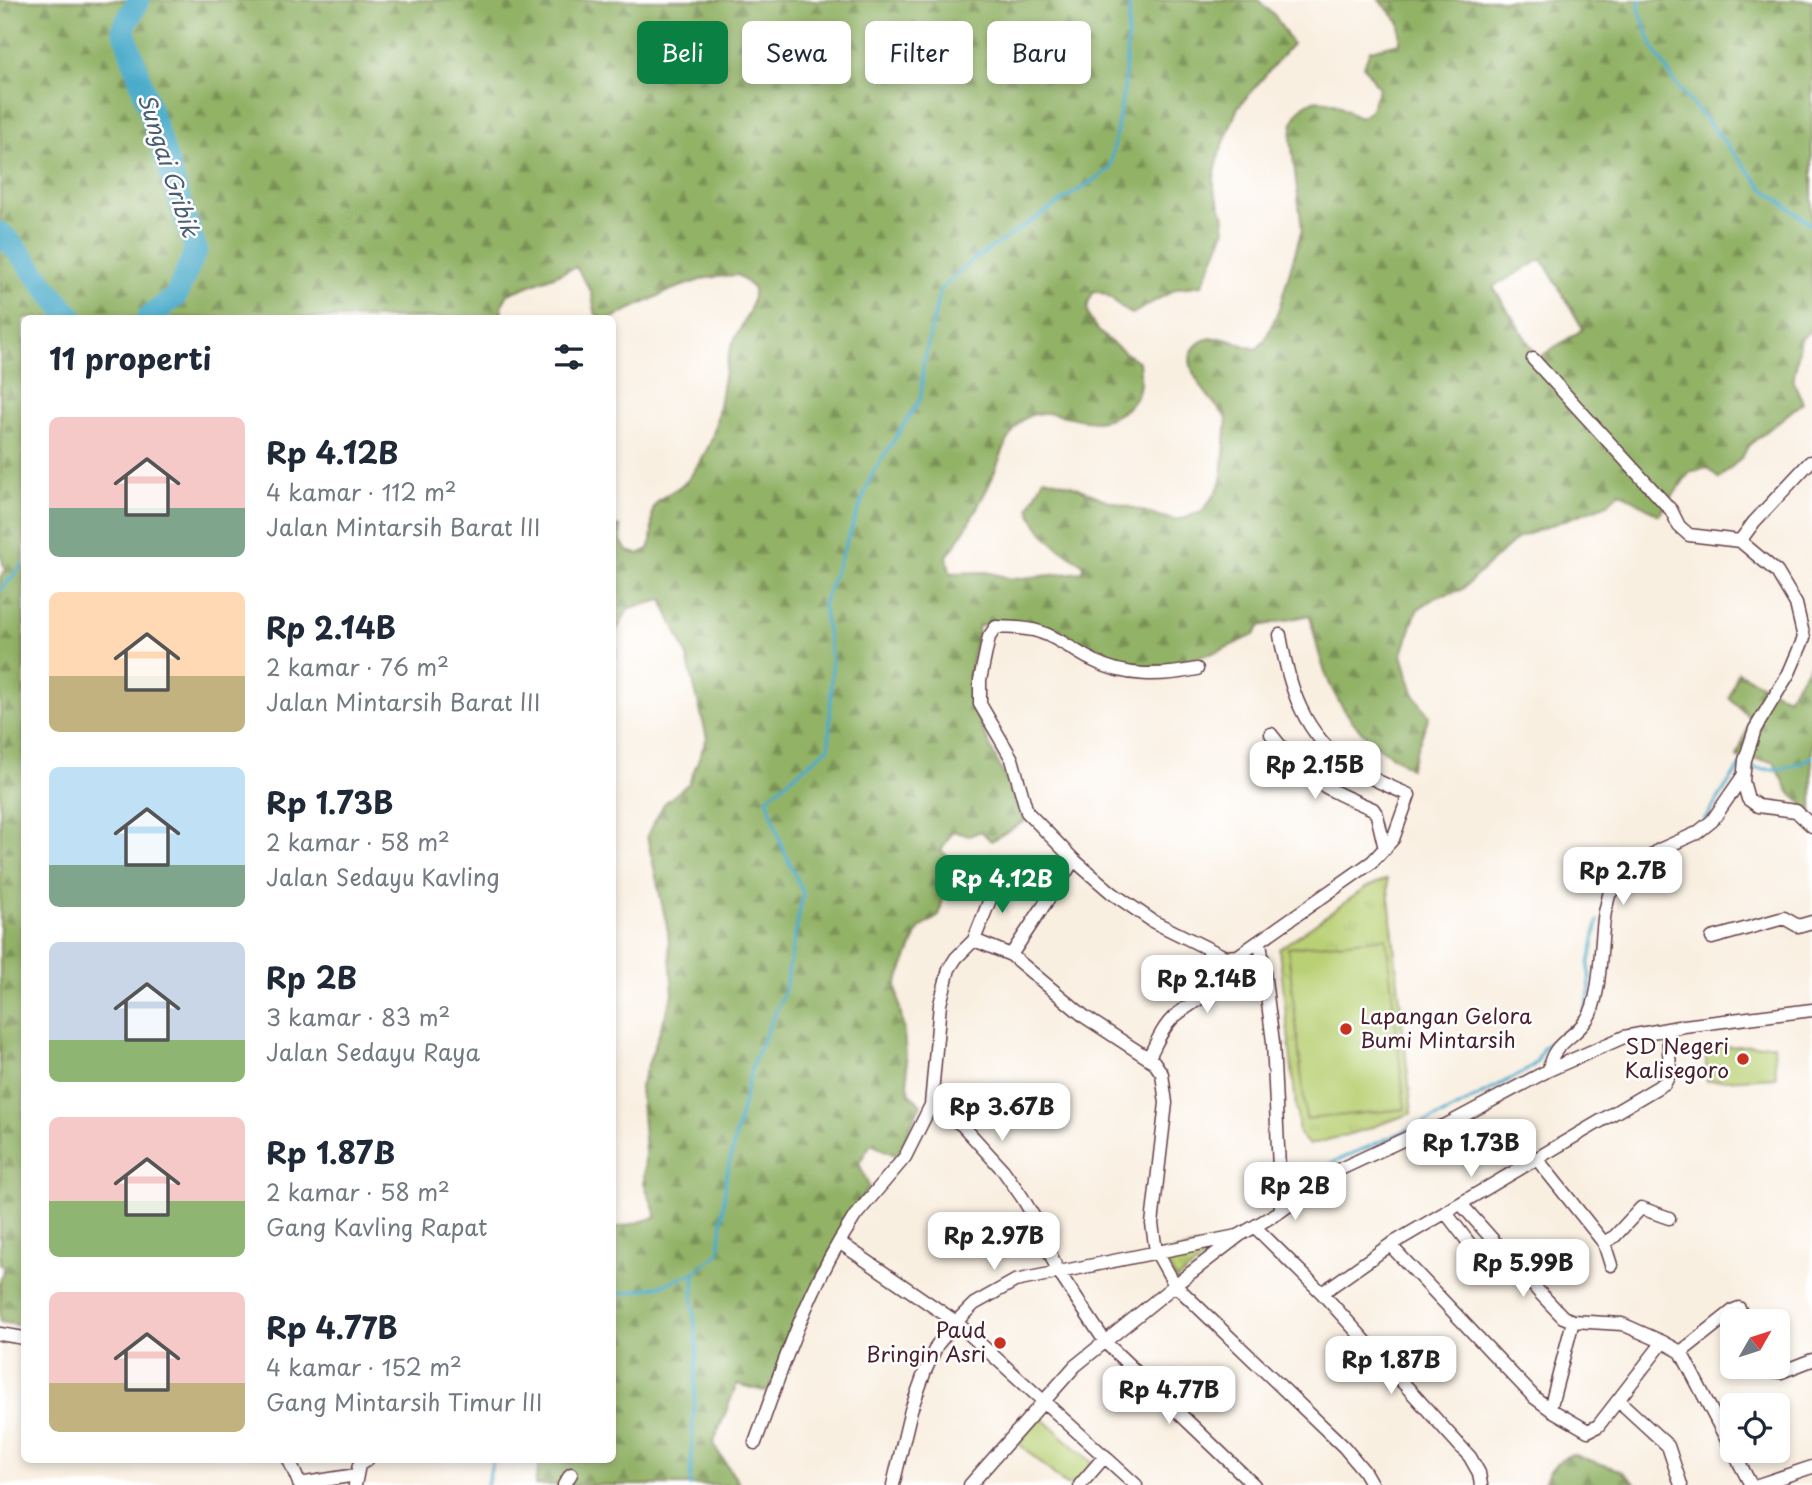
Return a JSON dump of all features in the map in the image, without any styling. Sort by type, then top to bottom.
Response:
[{"type":"street","points":[[1533,359],[1671,510],[1679,526],[1689,535],[1740,541],[1767,561],[1788,589],[1800,616],[1804,638],[1789,673],[1755,729],[1744,769],[1744,790],[1748,799],[1758,806],[1797,811],[1812,826]]},
{"type":"street","points":[[1740,541],[1754,522],[1810,462]]},
{"type":"street","points":[[1198,669],[1167,675],[1138,674],[1092,660],[1058,639],[1037,631],[996,627],[989,637],[980,680],[980,704],[1012,759],[1027,812],[1074,860],[1112,893],[1154,922],[1232,958],[1340,886],[1385,849],[1393,839],[1409,794],[1352,768],[1324,744],[1297,701],[1287,677],[1280,635]]},
{"type":"street","points":[[1270,734],[1293,763],[1316,782],[1373,809],[1377,815],[1385,849]]},
{"type":"street","points":[[1549,1070],[1555,1049],[1581,1027],[1591,1012],[1609,895],[1659,850],[1697,833],[1712,821],[1744,769]]},
{"type":"street","points":[[1011,955],[1074,860]]},
{"type":"street","points":[[755,1443],[800,1318],[839,1242],[855,1216],[905,1157],[932,1105],[940,1004],[949,969],[974,940],[998,879]]},
{"type":"street","points":[[1712,938],[1784,918],[1798,926],[1812,922]]},
{"type":"street","points":[[974,940],[1011,955],[1086,1017],[1149,1057],[1158,1067],[1166,1090],[1152,1224],[1156,1251],[1175,1284],[1344,1447],[1372,1485]]},
{"type":"street","points":[[1260,941],[1273,1042],[1281,1211]]},
{"type":"street","points":[[1149,1057],[1170,1022],[1218,984],[1228,971],[1232,958]]},
{"type":"street","points":[[970,1485],[1075,1366],[1240,1235],[1281,1211],[1336,1171],[1409,1137],[1444,1126],[1549,1070],[1624,1037],[1812,1010]]},
{"type":"street","points":[[1322,1293],[1390,1245],[1665,1083],[1670,1073],[1668,1029]]},
{"type":"street","points":[[932,1105],[962,1125],[1003,1170],[1035,1219],[1058,1271],[1106,1343],[1254,1485]]},
{"type":"street","points":[[1537,1159],[1604,1243],[1611,1265]]},
{"type":"street","points":[[1461,1204],[1563,1317],[1573,1321],[1622,1324],[1681,1352],[1720,1426]]},
{"type":"street","points":[[1604,1243],[1615,1236],[1641,1208],[1670,1218]]},
{"type":"street","points":[[1446,1213],[1469,1242]]},
{"type":"street","points":[[1255,1227],[1322,1293],[1470,1457],[1479,1473],[1481,1485]]},
{"type":"street","points":[[892,1485],[918,1389],[937,1345],[974,1304],[1015,1281],[1240,1235]]},
{"type":"street","points":[[839,1242],[956,1322],[1136,1485]]},
{"type":"street","points":[[1390,1245],[1535,1398],[1588,1430],[1598,1426],[1663,1342]]},
{"type":"street","points":[[1550,1409],[1573,1321]]},
{"type":"street","points":[[1681,1352],[1720,1321]]},
{"type":"street","points":[[0,1334],[21,1338]]},
{"type":"street","points":[[1790,1369],[1812,1361]]},
{"type":"street","points":[[1619,1401],[1668,1446],[1681,1485]]},
{"type":"street","points":[[1080,1485],[1105,1456]]},
{"type":"street","points":[[290,1463],[299,1484],[356,1480],[359,1465],[362,1463]]},
{"type":"street","points":[[1740,1463],[1751,1485]]},
{"type":"street","points":[[1758,1485],[1812,1467]]},
{"type":"green space","points":[[0,0],[1258,0],[1275,16],[1292,44],[1238,107],[1219,155],[1214,189],[1223,213],[1225,231],[1202,285],[1178,288],[1132,314],[1110,297],[1094,291],[1088,308],[1091,321],[1109,341],[1139,362],[1140,380],[1136,396],[1129,406],[1115,416],[1102,420],[1089,421],[1039,413],[1020,422],[1009,438],[974,514],[947,556],[950,573],[987,572],[1012,579],[1082,572],[1084,564],[1051,541],[1032,517],[1029,508],[1044,478],[1174,520],[1202,511],[1217,491],[1222,479],[1227,418],[1199,384],[1191,363],[1191,354],[1198,344],[1210,338],[1227,339],[1257,349],[1265,340],[1278,312],[1302,229],[1291,140],[1293,122],[1300,109],[1313,101],[1335,103],[1360,118],[1370,111],[1379,88],[1364,66],[1370,50],[1400,43],[1400,23],[1379,0],[1812,0],[1812,329],[1801,339],[1793,381],[1803,402],[1748,446],[1743,456],[1719,479],[1708,468],[1690,472],[1659,515],[1620,492],[1608,504],[1517,538],[1461,590],[1436,597],[1417,610],[1402,654],[1413,693],[1429,716],[1410,768],[1370,740],[1346,712],[1323,667],[1310,615],[1260,626],[1254,635],[1219,651],[1171,665],[1131,669],[1084,646],[1058,628],[979,625],[970,670],[973,709],[1025,821],[991,841],[981,831],[969,836],[953,831],[941,851],[952,859],[939,916],[919,929],[896,985],[904,1033],[909,1094],[921,1104],[897,1156],[871,1144],[859,1163],[869,1187],[843,1227],[768,1392],[737,1384],[713,1444],[740,1485],[535,1485],[539,1463],[616,1463],[616,1228],[657,1217],[644,1183],[645,1151],[640,1087],[673,994],[668,931],[647,836],[664,804],[689,783],[707,738],[686,653],[662,600],[629,608],[616,631],[616,526],[620,527],[621,541],[627,551],[638,554],[649,549],[654,507],[662,498],[687,481],[703,457],[715,427],[728,359],[752,304],[753,288],[738,275],[706,278],[671,290],[616,316],[596,315],[591,291],[576,267],[508,294],[501,315],[21,315],[21,1326],[0,1322],[0,1282],[4,1266],[0,1264],[0,577],[5,571],[0,551]],"holes":[[[1542,259],[1583,329],[1538,358],[1493,287]]]},
{"type":"green space","points":[[1812,662],[1812,812],[1789,792],[1774,762],[1737,757],[1751,719],[1729,698],[1738,672],[1787,698]]},
{"type":"green space","name":"Lapangan Gelora Bumi Mintarsih","points":[[1387,879],[1412,1113],[1309,1145],[1299,1134],[1279,949],[1367,887]]},
{"type":"green space","name":"Lapangan Gelora Bumi Mintarsih","points":[[1386,938],[1405,1109],[1306,1119],[1288,948]]},
{"type":"green space","points":[[1774,1044],[1776,1077],[1707,1081],[1705,1048]]},
{"type":"green space","points":[[1231,1239],[1176,1280],[1162,1254]]},
{"type":"green space","points":[[1041,1417],[1093,1463],[1074,1485],[1066,1485],[1018,1443]]},
{"type":"green space","points":[[1572,1454],[1622,1471],[1637,1485],[1543,1485],[1554,1466]]},
{"type":"waterway","name":"Sungai Gribik","points":[[139,0],[123,28],[196,250],[176,296],[152,315]]},
{"type":"waterway","points":[[616,1294],[661,1286],[695,1272],[719,1253],[726,1177],[752,1065],[784,993],[803,893],[781,844],[767,798],[829,747],[832,663],[823,604],[872,474],[921,398],[923,366],[940,290],[970,262],[1110,169],[1124,88],[1130,0]]},
{"type":"waterway","points":[[1641,0],[1638,6],[1652,46],[1677,86],[1764,189],[1812,225]]},
{"type":"waterway","name":"Sungai Gribik","points":[[0,233],[20,253],[70,315]]},
{"type":"waterway","points":[[0,591],[21,566]]},
{"type":"waterway","points":[[1747,767],[1780,768],[1812,757]]},
{"type":"waterway","points":[[1704,820],[1740,766]]},
{"type":"waterway","points":[[1620,875],[1641,857]]},
{"type":"waterway","points":[[1584,1013],[1590,993],[1589,965],[1598,921]]},
{"type":"waterway","points":[[1311,1177],[1335,1161],[1447,1113],[1527,1070],[1536,1063],[1543,1048],[1572,1027]]},
{"type":"waterway","points":[[690,1485],[697,1349],[693,1301],[695,1272]]},
{"type":"waterway","points":[[487,1485],[492,1463]]},
{"type":"place","name":"Lapangan Gelora Bumi Mintarsih","points":[[1346,1029]]},
{"type":"place","name":"SD Negeri Kalisegoro","points":[[1743,1059]]},
{"type":"place","name":"Paud Bringin Asri","points":[[1000,1343]]}]
